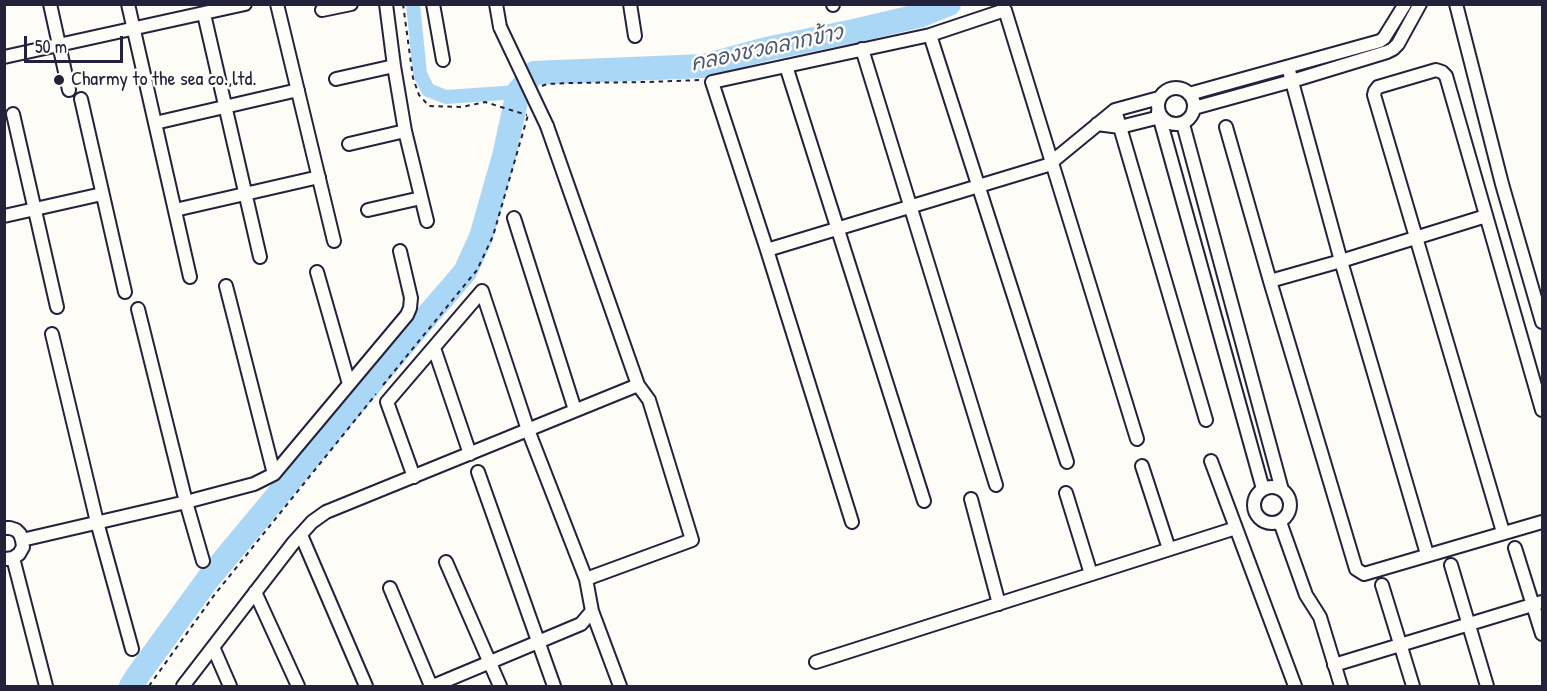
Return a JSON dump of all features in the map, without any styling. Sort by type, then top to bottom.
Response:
[{"type":"street","points":[[50,4],[69,90]]},
{"type":"street","points":[[128,4],[190,276]]},
{"type":"street","points":[[4,57],[245,4]]},
{"type":"street","points":[[277,4],[334,241]]},
{"type":"street","points":[[322,10],[351,4]]},
{"type":"street","points":[[386,4],[405,130],[426,221]]},
{"type":"street","points":[[433,4],[443,60]]},
{"type":"street","points":[[496,4],[500,27],[547,126],[638,385],[649,400],[692,540],[586,579]]},
{"type":"street","points":[[630,4],[635,36]]},
{"type":"street","points":[[1189,94],[1381,40],[1405,4]]},
{"type":"street","points":[[1194,108],[1378,56],[1398,44],[1420,4]]},
{"type":"street","points":[[1456,4],[1502,184],[1542,322]]},
{"type":"street","points":[[852,522],[712,82],[930,35],[1005,10],[1137,439]]},
{"type":"street","points":[[204,14],[260,257]]},
{"type":"street","points":[[930,35],[1067,462]]},
{"type":"street","points":[[862,49],[996,485]]},
{"type":"street","points":[[336,79],[394,66]]},
{"type":"street","points":[[786,66],[924,501]]},
{"type":"street","points":[[1288,67],[1341,261],[1428,554]]},
{"type":"street","points":[[1503,532],[1374,95],[1381,86],[1436,70],[1446,76],[1542,410]]},
{"type":"street","points":[[1159,115],[1173,125],[1183,124],[1191,117],[1194,108],[1192,98],[1181,89],[1166,90],[1159,98],[1159,115],[1263,489]]},
{"type":"street","points":[[155,123],[298,90]]},
{"type":"street","points":[[767,250],[1048,165],[1115,110],[1159,98]]},
{"type":"street","points":[[81,99],[125,291]]},
{"type":"street","points":[[1115,110],[1206,420]]},
{"type":"street","points":[[14,114],[57,307]]},
{"type":"street","points":[[1097,124],[1120,127],[1159,115]]},
{"type":"street","points":[[1183,124],[1282,490]]},
{"type":"street","points":[[1226,127],[1355,568],[1364,573],[1542,522]]},
{"type":"street","points":[[349,144],[405,130]]},
{"type":"street","points":[[175,210],[319,177]]},
{"type":"street","points":[[4,216],[102,194]]},
{"type":"street","points":[[368,210],[421,198]]},
{"type":"street","points":[[1270,281],[1486,216]]},
{"type":"street","points":[[514,218],[575,410]]},
{"type":"street","points":[[22,540],[186,502],[254,484],[274,474],[407,315],[411,298],[400,251]]},
{"type":"street","points":[[317,272],[348,384]]},
{"type":"street","points":[[226,286],[274,474]]},
{"type":"street","points":[[414,477],[387,402],[482,291],[528,429],[586,579],[592,611],[620,687]]},
{"type":"street","points":[[1209,296],[1228,291]]},
{"type":"street","points":[[138,309],[203,561]]},
{"type":"street","points":[[52,334],[97,522],[132,649]]},
{"type":"street","points":[[434,348],[470,454]]},
{"type":"street","points":[[183,687],[301,535],[312,522],[326,512],[638,385]]},
{"type":"street","points":[[1211,460],[1296,687]]},
{"type":"street","points":[[1142,466],[1169,549]]},
{"type":"street","points":[[478,472],[554,687]]},
{"type":"street","points":[[1273,487],[1282,490],[1289,497],[1291,507],[1287,516],[1280,522],[1275,524],[1265,522],[1257,516],[1254,501],[1263,489],[1273,487]]},
{"type":"street","points":[[1066,493],[1091,574]]},
{"type":"street","points":[[971,499],[999,604]]},
{"type":"street","points":[[1280,522],[1306,595],[1320,617],[1341,687]]},
{"type":"street","points":[[4,528],[16,530],[22,540],[19,554],[9,558],[46,687]]},
{"type":"street","points":[[816,662],[1236,528]]},
{"type":"street","points":[[301,535],[366,687]]},
{"type":"street","points":[[1515,548],[1538,603],[1542,634]]},
{"type":"street","points":[[446,562],[500,687]]},
{"type":"street","points":[[1451,565],[1487,687]]},
{"type":"street","points":[[1382,585],[1413,687]]},
{"type":"street","points":[[390,588],[432,687],[581,624],[592,611]]},
{"type":"street","points":[[255,592],[298,687]]},
{"type":"street","points":[[1334,665],[1538,603]]},
{"type":"street","points":[[213,647],[230,687]]},
{"type":"path","points":[[403,4],[413,78],[419,95],[429,106],[462,107],[485,102],[528,115]]},
{"type":"path","points":[[538,87],[569,82],[701,80]]},
{"type":"path","points":[[383,386],[477,270],[493,236],[530,108]]},
{"type":"path","points":[[149,687],[214,594],[375,395]]},
{"type":"waterway","points":[[413,4],[420,74],[428,90],[446,97],[518,92]]},
{"type":"waterway","name":"คลองชวดลากข้าว","points":[[131,686],[208,579],[465,272],[481,237],[504,156],[518,92],[534,73],[703,66],[766,49],[922,15],[949,4]]},
{"type":"place","name":"Charmy to the sea co.,ltd.","points":[[59,80]]}]
